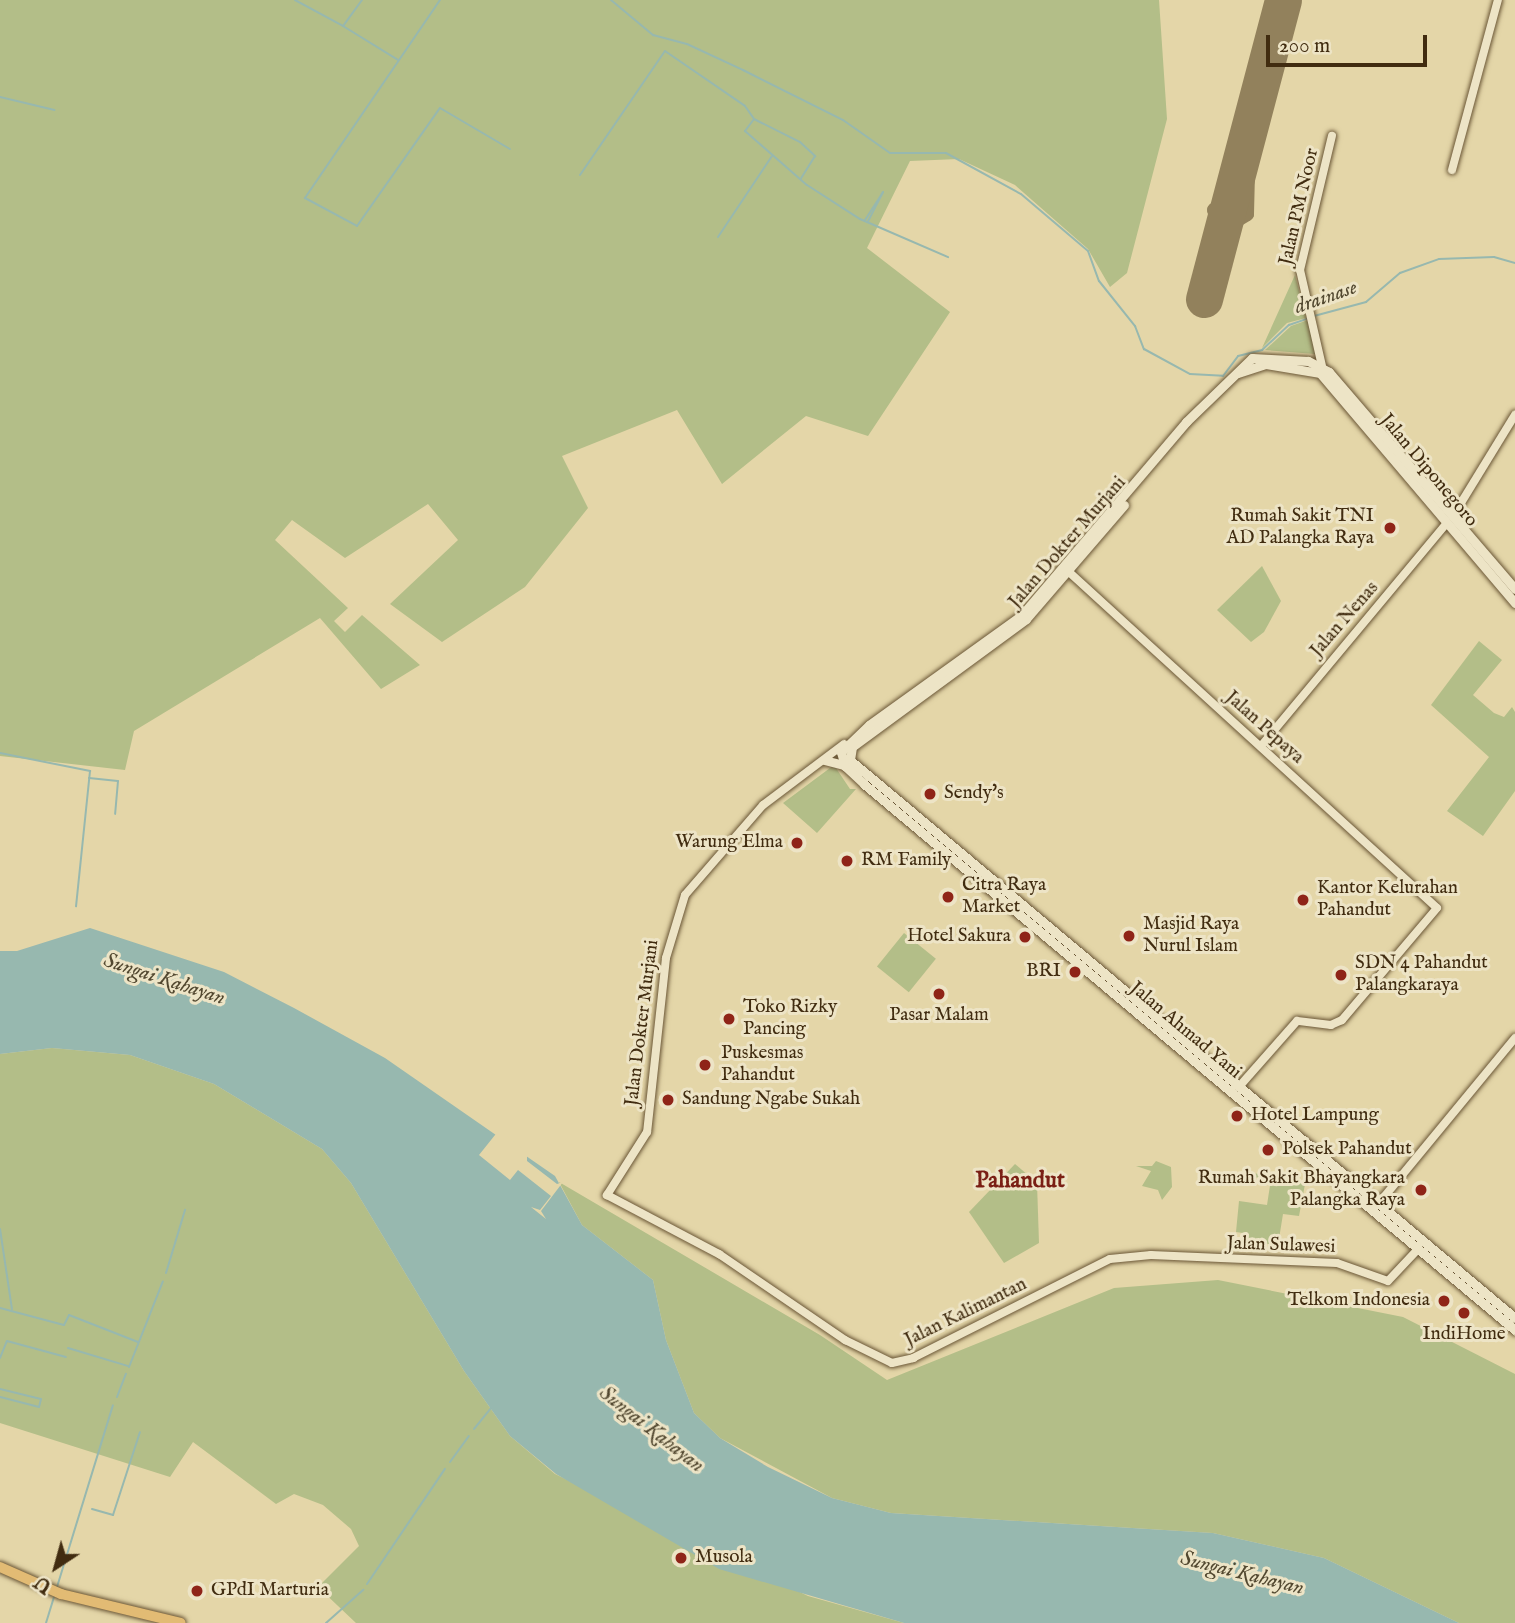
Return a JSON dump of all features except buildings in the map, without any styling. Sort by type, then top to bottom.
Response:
[{"type":"highway","points":[[0,1567],[61,1594],[181,1623]]},
{"type":"main road","name":"Jalan Dokter Murjani","points":[[848,763],[852,747],[1022,615],[1234,372],[1255,365],[1309,365]]},
{"type":"main road","name":"Jalan Diponegoro","points":[[1309,365],[1322,366],[1515,603]]},
{"type":"main road","name":"Jalan Diponegoro","points":[[1309,365],[1333,387],[1450,520],[1515,589]]},
{"type":"main road","name":"Jalan Dokter Murjani","points":[[848,763],[841,752],[848,741],[1026,620],[1069,572],[1126,498]]},
{"type":"main road","points":[[824,760],[848,763]]},
{"type":"main road","name":"Jalan Ahmad Yani","points":[[848,763],[1419,1248],[1489,1303],[1515,1318]]},
{"type":"main road","name":"Jalan Ahmad Yani","points":[[1111,986],[1379,1203],[1515,1330]]},
{"type":"street","points":[[1452,170],[1498,0]]},
{"type":"street","name":"Jalan PM Noor","points":[[1322,366],[1307,313],[1300,261],[1332,136]]},
{"type":"street","name":"Jalan Nenas","points":[[1261,746],[1450,520],[1515,415]]},
{"type":"street","name":"Jalan Pepaya","points":[[1069,572],[1437,908],[1342,1020],[1331,1025],[1297,1021],[1238,1088]]},
{"type":"street","name":"Jalan Dokter Murjani","points":[[607,1195],[647,1132],[666,958],[685,895],[763,805],[848,741]]},
{"type":"street","points":[[1379,1203],[1515,1038]]},
{"type":"street","name":"Jalan Kalimantan","points":[[607,1195],[719,1254],[845,1340],[892,1363],[914,1358],[1110,1259],[1151,1255],[1210,1259]]},
{"type":"street","name":"Jalan Sulawesi","points":[[1210,1259],[1337,1263],[1388,1281],[1419,1248]]},
{"type":"green space","points":[[0,0],[1159,0],[1167,119],[1127,273],[1110,287],[1088,249],[1015,185],[959,159],[910,161],[867,248],[950,312],[868,436],[806,416],[722,484],[677,410],[562,456],[588,508],[525,587],[442,642],[390,604],[458,540],[428,504],[345,558],[292,520],[275,540],[348,608],[334,621],[345,632],[362,615],[420,665],[381,689],[320,618],[134,731],[125,770],[0,756]]},
{"type":"green space","points":[[1295,275],[1306,318],[1287,323],[1262,348]]},
{"type":"green space","points":[[1308,320],[1315,354],[1265,350],[1291,326]]},
{"type":"green space","points":[[1262,566],[1281,601],[1264,632],[1251,642],[1217,610]]},
{"type":"green space","points":[[1479,641],[1502,660],[1473,695],[1494,713],[1504,717],[1512,707],[1515,712],[1515,791],[1483,836],[1447,811],[1489,757],[1431,705]]},
{"type":"green space","points":[[834,765],[850,789],[856,789],[817,833],[783,803]]},
{"type":"green space","points":[[904,933],[936,959],[909,992],[877,966]]},
{"type":"green space","points":[[52,1048],[130,1055],[214,1084],[322,1149],[351,1183],[464,1371],[510,1436],[555,1474],[808,1596],[904,1623],[356,1623],[318,1587],[359,1546],[351,1529],[323,1505],[294,1494],[276,1504],[193,1442],[170,1477],[0,1423],[0,1054]]},
{"type":"green space","points":[[1156,1161],[1171,1167],[1172,1187],[1162,1200],[1158,1190],[1142,1186],[1151,1171],[1136,1166],[1152,1166]]},
{"type":"green space","points":[[1015,1164],[1037,1183],[1039,1243],[1004,1263],[969,1212]]},
{"type":"green space","points":[[1244,1171],[1302,1183],[1306,1179],[1299,1216],[1283,1214],[1278,1245],[1243,1241],[1243,1233],[1236,1232],[1239,1201],[1267,1205],[1271,1179],[1243,1176]]},
{"type":"green space","points":[[559,1182],[820,1335],[887,1380],[1114,1288],[1218,1280],[1403,1317],[1515,1374],[1515,1623],[1459,1623],[1324,1558],[1213,1533],[891,1513],[832,1498],[720,1438],[694,1413],[666,1340],[653,1280],[582,1225]]},
{"type":"water","name":"Sungai Kahayan","points":[[90,928],[224,972],[294,1008],[385,1058],[555,1176],[582,1225],[653,1280],[666,1340],[694,1413],[720,1438],[768,1467],[832,1498],[891,1513],[1213,1533],[1324,1558],[1459,1623],[904,1623],[719,1569],[556,1474],[510,1436],[464,1371],[351,1183],[322,1149],[214,1084],[130,1055],[52,1048],[0,1054],[0,951],[17,951]]},
{"type":"pier","points":[[499,1130],[527,1152],[527,1161],[557,1184],[563,1182],[541,1211],[546,1219],[531,1207],[540,1210],[551,1196],[518,1170],[510,1180],[479,1155]]},
{"type":"waterway","points":[[295,0],[343,26]]},
{"type":"waterway","points":[[362,0],[343,26],[398,60]]},
{"type":"waterway","points":[[440,0],[305,198],[357,226],[440,108],[510,149]]},
{"type":"waterway","points":[[611,0],[653,35],[687,44],[743,70],[843,120],[890,153],[946,153],[1021,194],[1088,251],[1099,281],[1135,326],[1144,349],[1190,374],[1223,376],[1238,356],[1262,350],[1289,325],[1309,318]]},
{"type":"waterway","points":[[665,51],[745,106],[754,119],[745,131],[807,185],[860,219],[948,257]]},
{"type":"waterway","points":[[580,175],[665,51]]},
{"type":"waterway","points":[[0,97],[54,110]]},
{"type":"waterway","points":[[754,119],[800,142],[815,156],[801,178]]},
{"type":"waterway","points":[[718,237],[772,156]]},
{"type":"waterway","points":[[865,220],[883,192],[868,221]]},
{"type":"waterway","name":"drainase","points":[[1314,316],[1366,302],[1400,273],[1439,259],[1494,257],[1515,263]]},
{"type":"waterway","points":[[0,753],[90,771],[76,906]]},
{"type":"waterway","points":[[89,778],[118,781],[115,814]]},
{"type":"waterway","points":[[166,1273],[185,1210]]},
{"type":"waterway","points":[[0,1229],[12,1309]]},
{"type":"waterway","points":[[129,1367],[163,1281]]},
{"type":"waterway","points":[[0,1308],[64,1325],[69,1315],[138,1342]]},
{"type":"waterway","points":[[0,1358],[7,1341],[66,1357]]},
{"type":"waterway","points":[[68,1348],[128,1366]]},
{"type":"waterway","points":[[117,1397],[126,1374]]},
{"type":"waterway","points":[[0,1389],[41,1399],[39,1407],[0,1397]]},
{"type":"waterway","points":[[57,1587],[113,1405]]},
{"type":"waterway","points":[[474,1429],[490,1409]]},
{"type":"waterway","points":[[92,1509],[113,1515],[140,1432]]},
{"type":"waterway","points":[[450,1462],[469,1436]]},
{"type":"waterway","points":[[367,1584],[445,1469]]},
{"type":"waterway","points":[[326,1623],[363,1590]]},
{"type":"waterway","points":[[46,1623],[54,1597]]},
{"type":"taxiway","points":[[1232,194],[1214,210],[1217,220],[1229,225],[1247,214],[1249,130]]},
{"type":"runway","points":[[1204,299],[1283,0]]},
{"type":"place","name":"Rumah Sakit TNI AD Palangka Raya","points":[[1390,528]]},
{"type":"place","name":"Sendy's","points":[[930,794]]},
{"type":"place","name":"Warung Elma","points":[[797,843]]},
{"type":"place","name":"RM Family","points":[[847,861]]},
{"type":"place","name":"Citra Raya Market","points":[[948,897]]},
{"type":"place","name":"Kantor Kelurahan Pahandut","points":[[1303,900]]},
{"type":"place","name":"Masjid Raya Nurul Islam","points":[[1129,936]]},
{"type":"place","name":"Hotel Sakura","points":[[1025,937]]},
{"type":"place","name":"BRI","points":[[1075,972]]},
{"type":"place","name":"SDN 4 Pahandut Palangkaraya","points":[[1341,975]]},
{"type":"place","name":"Pasar Malam","points":[[939,994]]},
{"type":"place","name":"Toko Rizky Pancing","points":[[729,1019]]},
{"type":"place","name":"Puskesmas Pahandut","points":[[705,1065]]},
{"type":"place","name":"Sandung Ngabe Sukah","points":[[668,1100]]},
{"type":"place","name":"Hotel Lampung","points":[[1237,1116]]},
{"type":"place","name":"Polsek Pahandut","points":[[1268,1150]]},
{"type":"place","name":"Rumah Sakit Bhayangkara Palangka Raya","points":[[1421,1190]]},
{"type":"place","name":"Telkom Indonesia","points":[[1444,1301]]},
{"type":"place","name":"IndiHome","points":[[1464,1313]]},
{"type":"place","name":"Musola","points":[[681,1558]]},
{"type":"place","name":"GPdI Marturia","points":[[197,1591]]},
{"type":"district","name":"Pahandut","points":[[1020,1181]]}]
